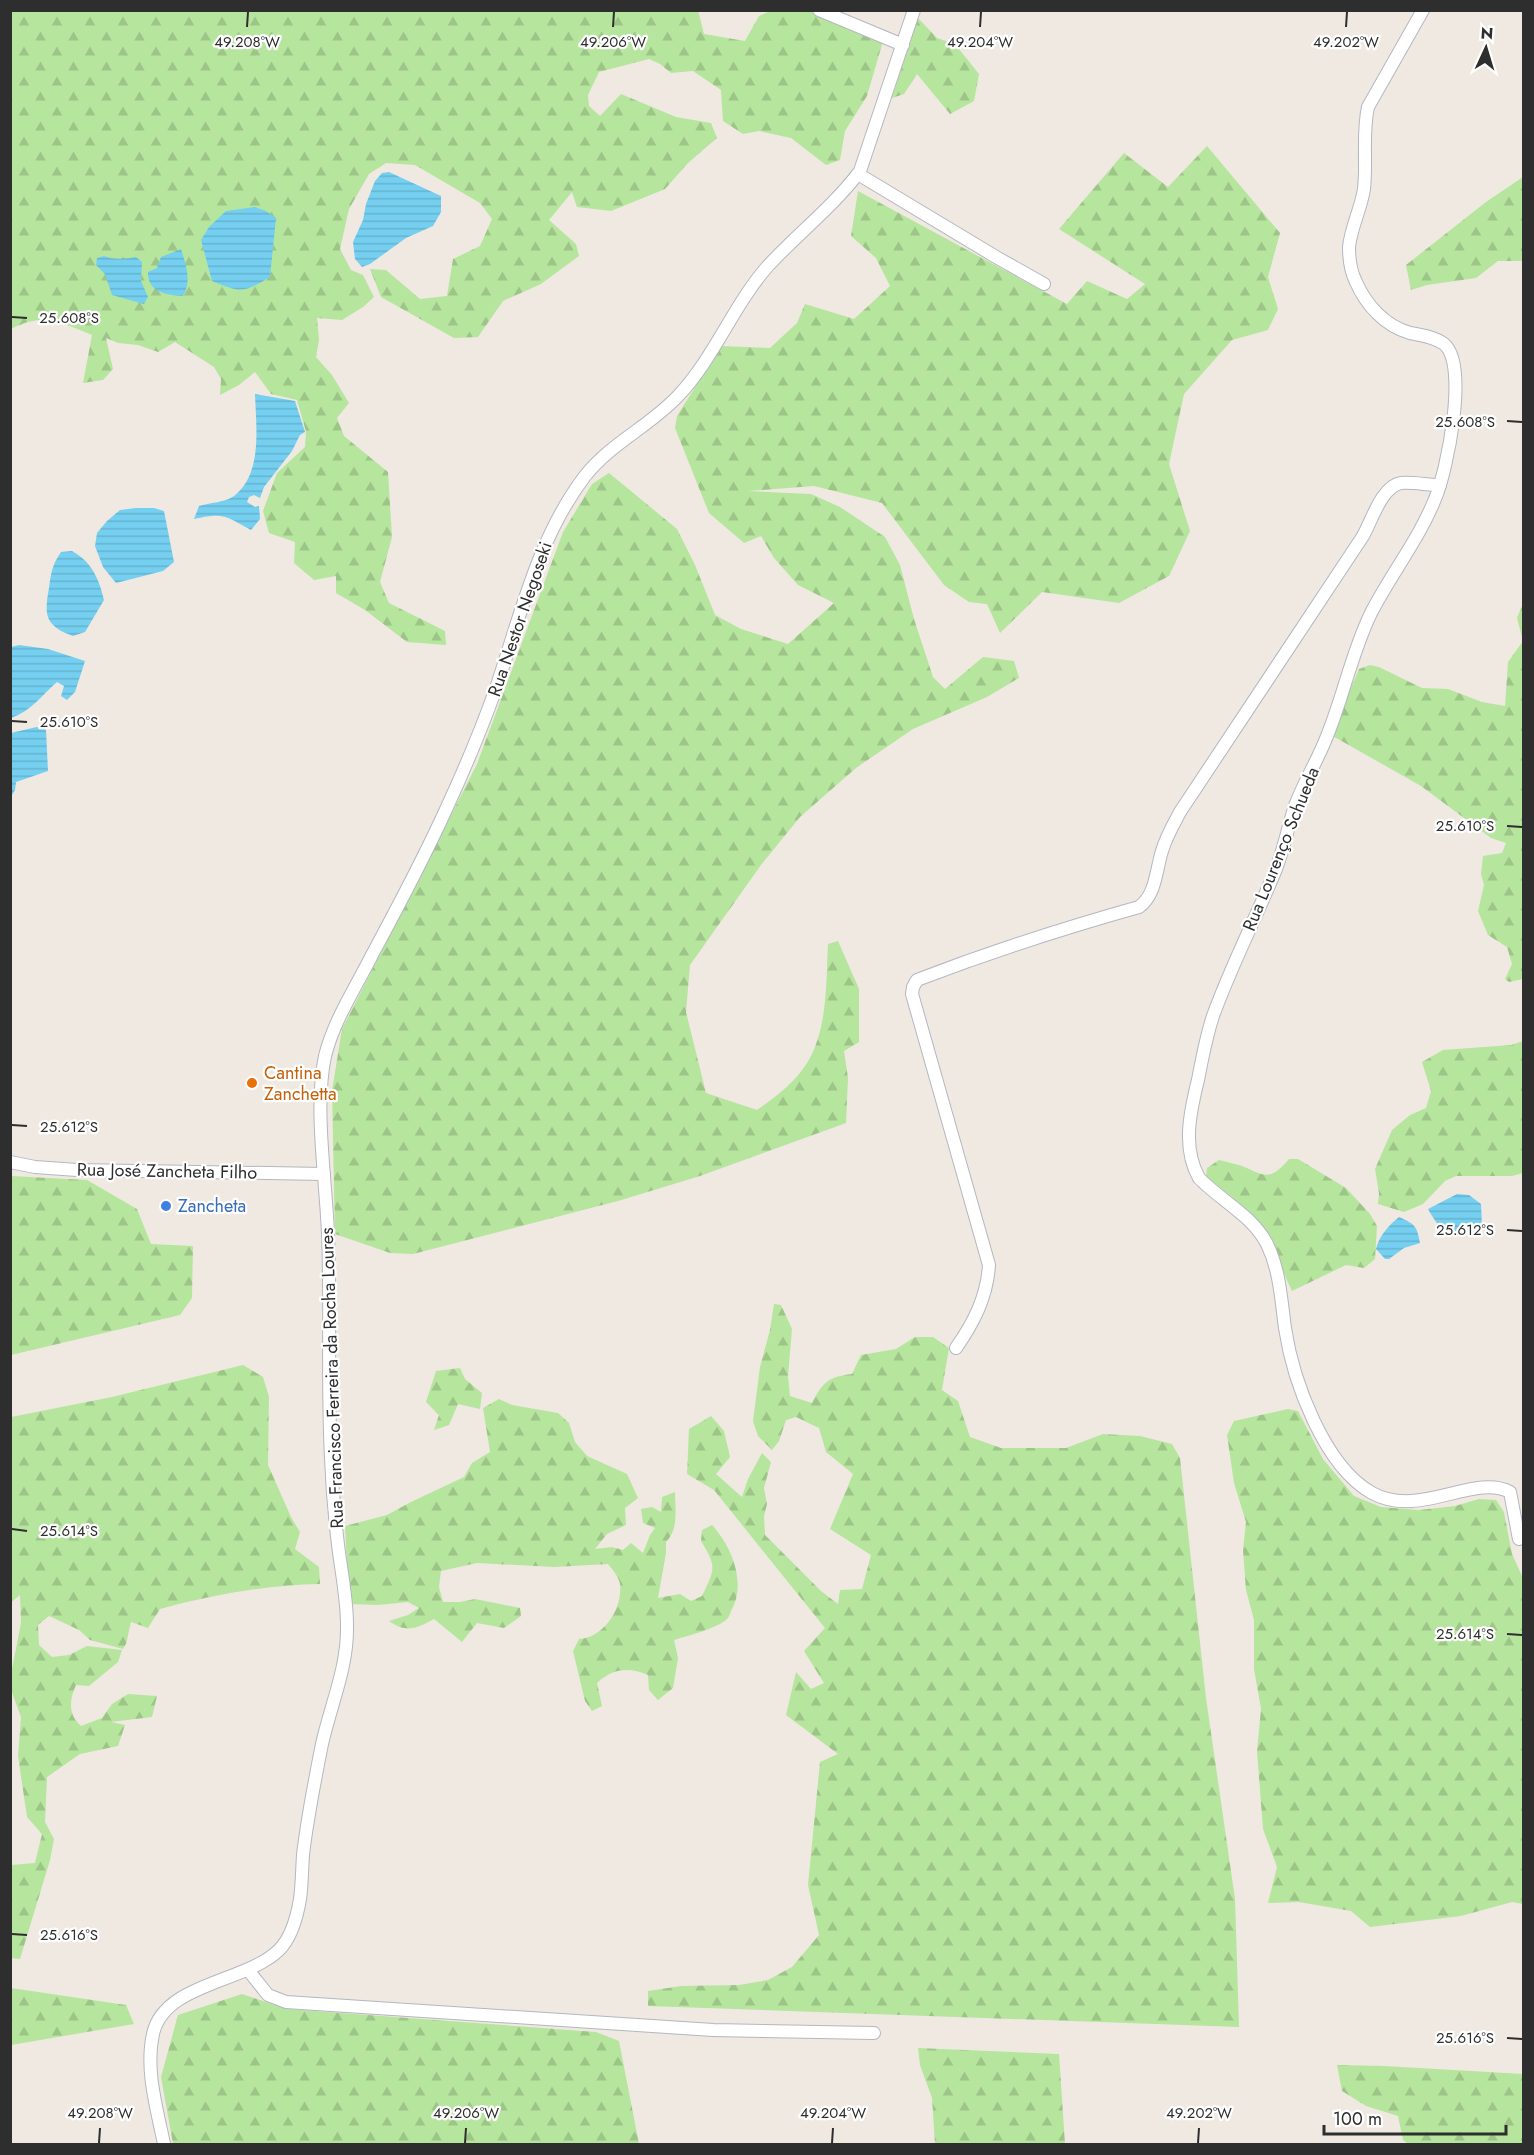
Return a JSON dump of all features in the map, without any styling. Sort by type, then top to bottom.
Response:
[{"type":"street","points":[[819,10],[903,45]]},
{"type":"street","name":"Rua Nestor Negoseki","points":[[324,1174],[322,1090],[325,1056],[336,1025],[422,861],[450,801],[493,697],[536,567],[554,527],[587,474],[601,458],[658,415],[679,395],[697,373],[763,272],[848,188],[858,174],[914,10]]},
{"type":"street","name":"Rua Lourenço Schueda","points":[[1423,10],[1368,107],[1365,120],[1362,203],[1352,235],[1350,254],[1354,279],[1376,313],[1405,332],[1432,338],[1444,344],[1452,353],[1456,367],[1456,392],[1445,465],[1440,485],[1425,518],[1363,632],[1325,741],[1296,802],[1278,863],[1212,1019],[1192,1106],[1189,1152],[1193,1168],[1199,1178],[1255,1227],[1266,1244],[1276,1267],[1285,1329],[1296,1374],[1306,1401],[1336,1462],[1354,1480],[1373,1494],[1391,1499],[1425,1500],[1474,1489],[1501,1488],[1510,1492],[1519,1539]]},
{"type":"street","points":[[858,174],[1044,284]]},
{"type":"street","points":[[956,1348],[981,1307],[988,1280],[989,1265],[912,994],[913,987],[917,980],[986,954],[1076,924],[1139,907],[1146,902],[1162,852],[1180,812],[1363,536],[1384,493],[1400,483],[1440,485]]},
{"type":"street","name":"Rua José Zancheta Filho","points":[[10,1162],[35,1167],[77,1170],[324,1174]]},
{"type":"street","name":"Rua Francisco Ferreira da Rocha Loures","points":[[164,2145],[151,2066],[152,2037],[158,2020],[168,2008],[186,1995],[248,1970],[279,1949],[290,1936],[300,1899],[306,1835],[323,1738],[343,1670],[347,1648],[347,1609],[337,1536],[330,1450],[329,1258],[324,1174]]},
{"type":"street","points":[[248,1970],[268,1995],[286,2002],[713,2030],[874,2033]]},
{"type":"green space","points":[[698,10],[704,34],[745,41],[759,16],[770,11],[810,10],[847,29],[883,41],[867,96],[845,131],[840,160],[826,165],[791,138],[759,131],[743,134],[723,121],[721,90],[693,71],[671,73],[649,59],[599,72],[588,95],[589,106],[600,116],[621,94],[676,117],[711,123],[717,138],[688,163],[665,189],[611,211],[577,207],[572,192],[549,220],[576,244],[579,256],[541,284],[503,301],[478,337],[454,338],[381,297],[370,269],[386,270],[420,299],[447,296],[453,259],[480,246],[492,219],[480,203],[415,165],[386,163],[369,174],[349,209],[340,249],[351,270],[363,275],[374,297],[342,320],[317,318],[319,340],[316,357],[332,375],[349,403],[337,418],[344,436],[388,472],[392,537],[380,582],[389,603],[445,631],[446,645],[407,642],[365,610],[336,593],[336,576],[314,580],[294,563],[295,542],[269,533],[263,511],[277,473],[305,447],[306,432],[297,400],[271,394],[255,372],[239,385],[220,395],[221,379],[214,367],[175,342],[158,352],[106,338],[113,369],[103,380],[83,383],[92,335],[61,323],[43,320],[11,329],[11,11]]},
{"type":"green space","points":[[917,17],[937,38],[955,44],[979,74],[974,101],[950,114],[917,74],[904,94],[892,98]]},
{"type":"green space","points":[[1207,146],[1280,233],[1268,277],[1278,309],[1268,330],[1232,340],[1184,394],[1169,464],[1190,531],[1169,576],[1119,603],[1042,592],[1000,633],[987,604],[969,602],[944,585],[882,503],[814,486],[748,491],[811,494],[840,507],[885,537],[900,565],[914,619],[933,677],[945,689],[983,657],[1014,661],[1019,678],[987,697],[913,729],[856,768],[800,817],[761,865],[690,965],[686,1012],[706,1093],[757,1110],[791,1083],[814,1050],[825,1005],[828,944],[838,941],[859,989],[859,1042],[844,1051],[848,1078],[846,1123],[700,1176],[618,1201],[413,1254],[390,1253],[335,1234],[332,1091],[342,1029],[477,764],[563,532],[592,484],[609,473],[677,529],[695,565],[715,615],[741,629],[788,644],[834,603],[798,585],[774,558],[761,536],[744,543],[709,513],[675,428],[677,416],[721,346],[770,348],[797,323],[805,304],[854,319],[890,286],[876,258],[851,236],[858,191],[1067,304],[1087,281],[1127,299],[1145,284],[1059,229],[1124,153],[1168,187]]},
{"type":"green space","points":[[1523,177],[1523,261],[1498,261],[1476,278],[1427,285],[1411,290],[1406,265],[1486,202]]},
{"type":"green space","points":[[1523,603],[1523,641],[1517,618]]},
{"type":"green space","points":[[1523,641],[1523,979],[1509,982],[1505,979],[1512,964],[1507,947],[1488,935],[1478,911],[1484,885],[1481,874],[1483,856],[1502,853],[1506,843],[1491,838],[1421,786],[1331,735],[1359,669],[1370,665],[1379,667],[1422,688],[1448,689],[1482,702],[1505,706],[1508,662]]},
{"type":"green space","points":[[1523,1041],[1523,1173],[1512,1176],[1456,1176],[1445,1181],[1423,1204],[1404,1212],[1378,1204],[1379,1193],[1375,1169],[1392,1130],[1410,1115],[1426,1108],[1431,1091],[1422,1062],[1443,1050],[1511,1045]]},
{"type":"green space","points":[[1289,1159],[1298,1159],[1346,1188],[1370,1214],[1377,1226],[1375,1259],[1364,1268],[1346,1265],[1292,1291],[1262,1227],[1246,1209],[1206,1176],[1207,1168],[1219,1160],[1266,1175],[1276,1172]]},
{"type":"green space","points":[[11,1176],[87,1180],[137,1209],[151,1244],[193,1246],[192,1298],[180,1315],[11,1355]]},
{"type":"green space","points":[[774,1304],[781,1305],[792,1329],[788,1376],[790,1396],[812,1403],[827,1382],[852,1374],[861,1355],[896,1349],[915,1337],[933,1337],[949,1348],[942,1390],[958,1401],[970,1437],[1001,1448],[1066,1448],[1103,1434],[1140,1436],[1172,1444],[1180,1458],[1206,1698],[1235,1899],[1239,2027],[648,2006],[648,1991],[681,1986],[739,1985],[768,1980],[792,1967],[819,1935],[808,1885],[820,1762],[838,1754],[786,1715],[796,1672],[811,1689],[824,1683],[804,1651],[825,1628],[714,1490],[687,1474],[689,1429],[711,1416],[724,1431],[730,1457],[716,1474],[742,1497],[748,1479],[762,1453],[771,1462],[764,1488],[767,1504],[764,1516],[765,1535],[821,1591],[838,1604],[840,1590],[862,1589],[871,1555],[830,1529],[853,1474],[826,1452],[819,1428],[796,1417],[786,1420],[779,1441],[772,1450],[758,1436],[753,1421],[760,1367]]},
{"type":"green space","points":[[243,1365],[263,1377],[269,1397],[268,1465],[300,1532],[295,1549],[319,1567],[320,1584],[280,1586],[239,1592],[160,1609],[148,1628],[131,1622],[123,1649],[90,1640],[79,1630],[49,1616],[38,1625],[39,1645],[52,1657],[69,1655],[87,1646],[122,1650],[118,1662],[89,1686],[76,1685],[71,1707],[74,1717],[81,1726],[102,1718],[112,1704],[128,1694],[157,1696],[152,1717],[111,1722],[125,1725],[118,1746],[80,1754],[47,1777],[45,1822],[54,1839],[50,1860],[20,1959],[11,1958],[11,1865],[35,1863],[42,1834],[27,1817],[18,1756],[21,1717],[11,1690],[11,1674],[21,1623],[20,1595],[10,1603],[11,1417],[112,1397]]},
{"type":"green space","points":[[460,1368],[465,1379],[482,1393],[480,1409],[458,1404],[449,1425],[434,1430],[439,1415],[426,1402],[436,1371]]},
{"type":"green space","points":[[499,1399],[512,1405],[558,1413],[569,1423],[575,1442],[587,1456],[627,1474],[638,1498],[625,1508],[626,1525],[607,1534],[595,1549],[612,1547],[623,1550],[631,1543],[643,1553],[655,1528],[643,1523],[641,1509],[652,1507],[661,1512],[662,1497],[675,1492],[675,1525],[666,1542],[658,1598],[680,1594],[691,1601],[702,1596],[712,1574],[712,1563],[701,1541],[702,1530],[712,1525],[726,1544],[737,1577],[736,1600],[727,1619],[717,1626],[674,1640],[678,1658],[673,1688],[658,1700],[649,1690],[648,1675],[621,1670],[609,1674],[597,1683],[602,1706],[592,1711],[585,1701],[573,1651],[579,1639],[588,1637],[604,1627],[615,1612],[620,1584],[608,1564],[554,1567],[477,1563],[441,1571],[439,1587],[443,1602],[475,1599],[520,1608],[521,1616],[504,1628],[477,1623],[462,1642],[434,1619],[411,1628],[401,1627],[389,1621],[408,1615],[419,1608],[408,1602],[378,1605],[349,1604],[345,1526],[387,1515],[464,1477],[472,1463],[490,1452],[483,1408]]},
{"type":"green space","points":[[1288,1409],[1298,1411],[1323,1459],[1354,1496],[1381,1507],[1419,1510],[1455,1506],[1479,1499],[1496,1500],[1504,1512],[1512,1554],[1523,1578],[1523,1904],[1512,1902],[1461,1916],[1370,1927],[1351,1911],[1299,1902],[1268,1903],[1277,1867],[1263,1829],[1257,1751],[1261,1709],[1254,1669],[1254,1620],[1246,1590],[1243,1550],[1246,1522],[1234,1483],[1227,1435],[1234,1421]]},
{"type":"green space","points":[[11,1988],[126,2005],[134,2024],[11,2045]]},
{"type":"green space","points":[[242,1994],[287,2009],[596,2032],[619,2041],[639,2144],[173,2144],[161,2077],[178,2015]]},
{"type":"green space","points":[[918,2048],[1059,2054],[1065,2144],[935,2144],[932,2098],[920,2065]]},
{"type":"green space","points":[[1337,2065],[1523,2074],[1523,2144],[1408,2144],[1403,2140],[1398,2116],[1366,2106],[1342,2091]]},
{"type":"water","points":[[389,172],[441,196],[441,212],[433,226],[406,238],[370,264],[362,267],[355,259],[353,242],[363,220],[366,204],[375,181],[382,173]]},
{"type":"water","points":[[255,207],[276,218],[270,277],[254,286],[242,289],[230,288],[212,281],[201,240],[209,227],[226,211]]},
{"type":"water","points":[[181,249],[188,279],[183,296],[171,295],[154,288],[148,272],[157,268],[161,257]]},
{"type":"water","points":[[104,256],[120,259],[136,257],[142,262],[141,281],[148,297],[144,304],[112,295],[105,274],[96,265],[97,258]]},
{"type":"water","points":[[255,394],[295,401],[305,432],[300,435],[292,451],[264,487],[260,498],[254,495],[249,497],[247,502],[255,507],[259,506],[260,519],[251,530],[236,521],[219,516],[194,519],[199,506],[231,498],[243,487],[250,475],[256,449]]},
{"type":"water","points":[[154,508],[164,511],[174,562],[163,571],[116,583],[103,567],[95,546],[97,533],[120,510]]},
{"type":"water","points":[[72,551],[85,560],[94,572],[104,600],[85,632],[73,636],[52,624],[47,612],[51,573],[61,552]]},
{"type":"water","points":[[19,645],[48,649],[85,661],[75,692],[67,700],[61,696],[64,686],[57,682],[30,707],[11,718],[11,647]]},
{"type":"water","points":[[41,726],[46,730],[48,771],[16,782],[11,797],[11,733]]},
{"type":"water","points":[[1457,1194],[1469,1195],[1481,1204],[1482,1226],[1450,1232],[1434,1219],[1428,1209]]},
{"type":"water","points":[[1399,1217],[1414,1226],[1420,1243],[1404,1248],[1389,1259],[1385,1259],[1376,1249],[1377,1244],[1385,1231]]},
{"type":"place","name":"Cantina Zanchetta","points":[[252,1083]]},
{"type":"place","name":"Zancheta","points":[[166,1206]]}]
